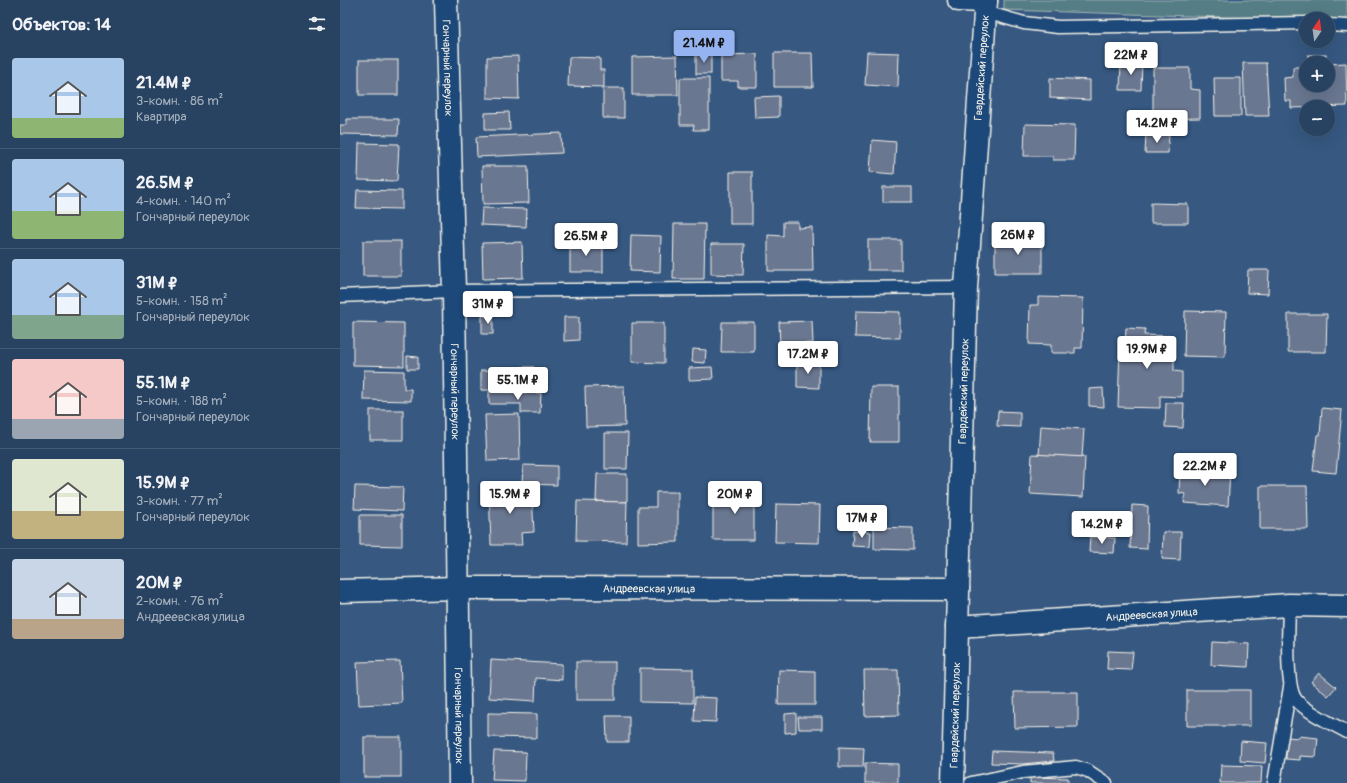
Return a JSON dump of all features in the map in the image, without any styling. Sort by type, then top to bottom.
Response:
[{"type":"street","name":"Гончарный переулок","points":[[446,0],[454,291],[460,783]]},
{"type":"street","points":[[959,0],[986,4]]},
{"type":"street","name":"Гвардейский переулок","points":[[953,783],[966,287],[986,4]]},
{"type":"street","name":"Андреевская улица","points":[[340,591],[458,588],[958,589]]},
{"type":"street","name":"Андреевская улица","points":[[957,627],[1289,605],[1347,606]]},
{"type":"lane","points":[[986,4],[1024,23],[1058,27],[1299,23]]},
{"type":"lane","points":[[1335,25],[1347,26]]},
{"type":"lane","points":[[340,296],[454,291],[966,287]]},
{"type":"lane","points":[[1274,783],[1290,687],[1289,605]]},
{"type":"lane","points":[[1290,687],[1296,700],[1308,709],[1347,732]]},
{"type":"lane","points":[[971,783],[1023,772],[1076,767],[1088,771],[1106,783]]},
{"type":"green space","points":[[1004,0],[1347,0],[1347,21],[1335,21],[1335,12],[1299,12],[1299,19],[1004,10]]},
{"type":"building","points":[[867,52],[899,53],[898,87],[865,85]]},
{"type":"building","points":[[696,53],[711,53],[711,74],[696,74]]},
{"type":"building","points":[[774,53],[812,53],[813,87],[774,87]]},
{"type":"building","points":[[757,54],[757,87],[738,87],[738,81],[721,81],[721,55]]},
{"type":"building","points":[[1308,55],[1326,55],[1326,56]]},
{"type":"building","points":[[518,56],[519,99],[487,98],[487,57]]},
{"type":"building","points":[[677,56],[678,95],[632,95],[632,57]]},
{"type":"building","points":[[569,57],[600,58],[600,70],[604,70],[604,87],[568,86]]},
{"type":"building","points":[[359,60],[398,60],[398,95],[359,95]]},
{"type":"building","points":[[1121,62],[1142,62],[1141,90],[1120,90]]},
{"type":"building","points":[[1243,63],[1266,63],[1269,116],[1245,116]]},
{"type":"building","points":[[1346,63],[1347,106],[1335,106],[1335,100],[1299,100],[1299,108],[1291,108],[1291,101],[1285,101],[1284,78],[1293,77],[1293,67],[1299,67],[1299,92],[1335,92],[1335,64]]},
{"type":"building","points":[[1153,68],[1190,68],[1190,89],[1200,90],[1200,118],[1153,119]]},
{"type":"building","points":[[680,78],[709,78],[709,130],[693,130],[694,125],[680,125]]},
{"type":"building","points":[[1050,78],[1090,80],[1090,100],[1050,98]]},
{"type":"building","points":[[1214,78],[1241,78],[1241,116],[1215,116]]},
{"type":"building","points":[[603,88],[624,88],[624,118],[603,118]]},
{"type":"building","points":[[779,96],[779,117],[755,118],[754,97]]},
{"type":"building","points":[[509,112],[510,130],[485,130],[485,113]]},
{"type":"building","points":[[347,119],[399,119],[398,135],[340,134],[340,125],[347,125]]},
{"type":"building","points":[[1025,124],[1075,125],[1074,160],[1053,160],[1053,156],[1024,156]]},
{"type":"building","points":[[561,133],[562,153],[477,157],[476,137]]},
{"type":"building","points":[[1146,134],[1169,135],[1168,153],[1145,153]]},
{"type":"building","points":[[872,140],[896,142],[894,174],[870,172]]},
{"type":"building","points":[[359,143],[399,144],[397,181],[358,180]]},
{"type":"building","points":[[482,166],[528,166],[529,203],[483,204]]},
{"type":"building","points":[[730,172],[752,172],[752,224],[730,224]]},
{"type":"building","points":[[883,187],[912,187],[912,202],[883,202]]},
{"type":"building","points":[[357,190],[402,191],[402,209],[356,208]]},
{"type":"building","points":[[1151,203],[1188,204],[1188,223],[1151,223]]},
{"type":"building","points":[[482,208],[527,209],[526,227],[481,225]]},
{"type":"building","points":[[783,222],[798,222],[798,228],[812,227],[813,271],[768,271],[768,235],[783,236]]},
{"type":"building","points":[[674,224],[705,224],[704,279],[673,279]]},
{"type":"building","points":[[631,235],[661,236],[660,272],[630,271]]},
{"type":"building","points":[[995,238],[1042,238],[1042,273],[995,273]]},
{"type":"building","points":[[868,240],[901,240],[901,270],[868,270]]},
{"type":"building","points":[[363,241],[401,241],[401,276],[363,276]]},
{"type":"building","points":[[522,242],[523,278],[483,279],[482,243]]},
{"type":"building","points":[[570,242],[603,242],[603,272],[570,272]]},
{"type":"building","points":[[711,244],[744,244],[743,275],[711,274]]},
{"type":"building","points":[[1248,270],[1269,270],[1268,294],[1247,293]]},
{"type":"building","points":[[1038,297],[1083,298],[1082,348],[1075,348],[1075,353],[1051,353],[1051,345],[1029,344],[1030,305],[1038,305]]},
{"type":"building","points":[[856,311],[900,312],[900,338],[855,337]]},
{"type":"building","points":[[1185,311],[1226,312],[1225,357],[1184,356]]},
{"type":"building","points":[[1288,314],[1327,314],[1326,352],[1288,352]]},
{"type":"building","points":[[482,316],[493,316],[493,334],[482,334]]},
{"type":"building","points":[[564,317],[579,317],[579,340],[564,341]]},
{"type":"building","points":[[812,321],[813,343],[780,344],[779,322]]},
{"type":"building","points":[[353,322],[404,323],[404,366],[353,365]]},
{"type":"building","points":[[722,322],[754,322],[754,352],[721,352]]},
{"type":"building","points":[[632,323],[664,323],[664,363],[632,362]]},
{"type":"building","points":[[1126,328],[1145,329],[1144,335],[1174,336],[1174,371],[1182,372],[1182,397],[1160,396],[1160,408],[1118,407],[1120,346],[1125,346]]},
{"type":"building","points":[[693,349],[706,350],[705,363],[692,362]]},
{"type":"building","points":[[407,356],[418,357],[418,369],[407,369]]},
{"type":"building","points":[[797,362],[819,362],[819,388],[797,387]]},
{"type":"building","points":[[521,367],[534,367],[531,388],[525,388],[525,391],[481,390],[481,370],[521,371]]},
{"type":"building","points":[[712,367],[713,379],[689,380],[689,368]]},
{"type":"building","points":[[364,370],[404,371],[404,389],[411,389],[411,401],[363,400]]},
{"type":"building","points":[[624,386],[625,426],[586,427],[585,387]]},
{"type":"building","points":[[871,387],[899,387],[899,442],[870,442]]},
{"type":"building","points":[[1103,388],[1104,407],[1089,406],[1089,389]]},
{"type":"building","points":[[489,392],[541,393],[540,413],[521,413],[521,404],[489,404]]},
{"type":"building","points":[[1166,403],[1184,403],[1183,428],[1165,427]]},
{"type":"building","points":[[1322,408],[1342,410],[1336,473],[1313,471],[1317,435],[1320,435]]},
{"type":"building","points":[[370,410],[403,410],[403,440],[370,440]]},
{"type":"building","points":[[998,411],[1020,412],[1020,427],[997,426]]},
{"type":"building","points":[[519,414],[520,460],[487,461],[485,415]]},
{"type":"building","points":[[1041,426],[1084,429],[1082,457],[1039,455]]},
{"type":"building","points":[[605,433],[628,433],[627,469],[605,469]]},
{"type":"building","points":[[1032,454],[1085,457],[1083,497],[1030,494]]},
{"type":"building","points":[[523,465],[557,466],[557,485],[522,484]]},
{"type":"building","points":[[1180,468],[1230,472],[1228,506],[1184,503],[1185,494],[1179,493]]},
{"type":"building","points":[[597,474],[627,474],[627,502],[596,501]]},
{"type":"building","points":[[355,486],[403,487],[402,511],[354,509]]},
{"type":"building","points":[[737,486],[758,486],[758,505],[754,505],[754,540],[713,540],[713,497],[737,496]]},
{"type":"building","points":[[1260,486],[1307,486],[1308,529],[1260,529]]},
{"type":"building","points":[[527,487],[527,494],[532,494],[534,532],[521,533],[522,545],[491,545],[489,488]]},
{"type":"building","points":[[656,492],[678,492],[678,542],[638,543],[638,507],[656,507]]},
{"type":"building","points":[[577,501],[627,502],[626,542],[576,541]]},
{"type":"building","points":[[776,504],[820,505],[819,543],[775,542]]},
{"type":"building","points":[[1132,505],[1148,506],[1147,549],[1130,548]]},
{"type":"building","points":[[360,515],[402,515],[402,546],[360,545]]},
{"type":"building","points":[[874,527],[913,528],[913,550],[874,549]]},
{"type":"building","points":[[853,531],[871,532],[870,547],[852,546]]},
{"type":"building","points":[[1163,532],[1181,532],[1180,560],[1162,559]]},
{"type":"building","points":[[1090,537],[1115,538],[1114,553],[1089,552]]},
{"type":"building","points":[[1212,642],[1249,644],[1248,667],[1211,665]]},
{"type":"building","points":[[1108,651],[1133,652],[1131,670],[1107,669]]},
{"type":"building","points":[[491,660],[562,664],[562,680],[536,678],[535,701],[489,698]]},
{"type":"building","points":[[400,661],[402,703],[359,705],[357,662]]},
{"type":"building","points":[[576,662],[615,662],[615,700],[576,700]]},
{"type":"building","points":[[640,668],[693,669],[693,703],[640,702]]},
{"type":"building","points":[[779,670],[815,671],[815,705],[778,705]]},
{"type":"building","points":[[864,670],[898,670],[899,715],[865,716]]},
{"type":"building","points":[[1319,673],[1336,687],[1328,696],[1311,682]]},
{"type":"building","points":[[1187,690],[1250,690],[1250,726],[1187,726]]},
{"type":"building","points":[[1014,692],[1078,692],[1078,727],[1015,728]]},
{"type":"building","points":[[695,697],[717,698],[716,722],[694,721]]},
{"type":"building","points":[[488,713],[537,714],[537,738],[488,737]]},
{"type":"building","points":[[796,713],[796,732],[785,733],[785,714]]},
{"type":"building","points":[[606,716],[629,716],[629,742],[607,742]]},
{"type":"building","points":[[798,717],[822,717],[822,729],[799,729]]},
{"type":"building","points":[[1299,736],[1318,738],[1316,757],[1300,756],[1300,760],[1286,759],[1287,737],[1299,738]]},
{"type":"building","points":[[364,737],[401,737],[401,777],[364,777]]},
{"type":"building","points":[[1241,741],[1267,743],[1265,763],[1240,761]]},
{"type":"building","points":[[839,747],[864,748],[863,767],[839,767]]},
{"type":"building","points":[[494,751],[526,752],[525,781],[492,780]]},
{"type":"building","points":[[992,751],[1053,753],[1054,761],[1022,764],[991,763]]},
{"type":"building","points":[[865,763],[898,764],[898,783],[865,783]]},
{"type":"building","points":[[1221,765],[1262,766],[1261,783],[1220,783]]},
{"type":"building","points":[[1030,777],[1068,778],[1068,783],[1030,783]]}]
